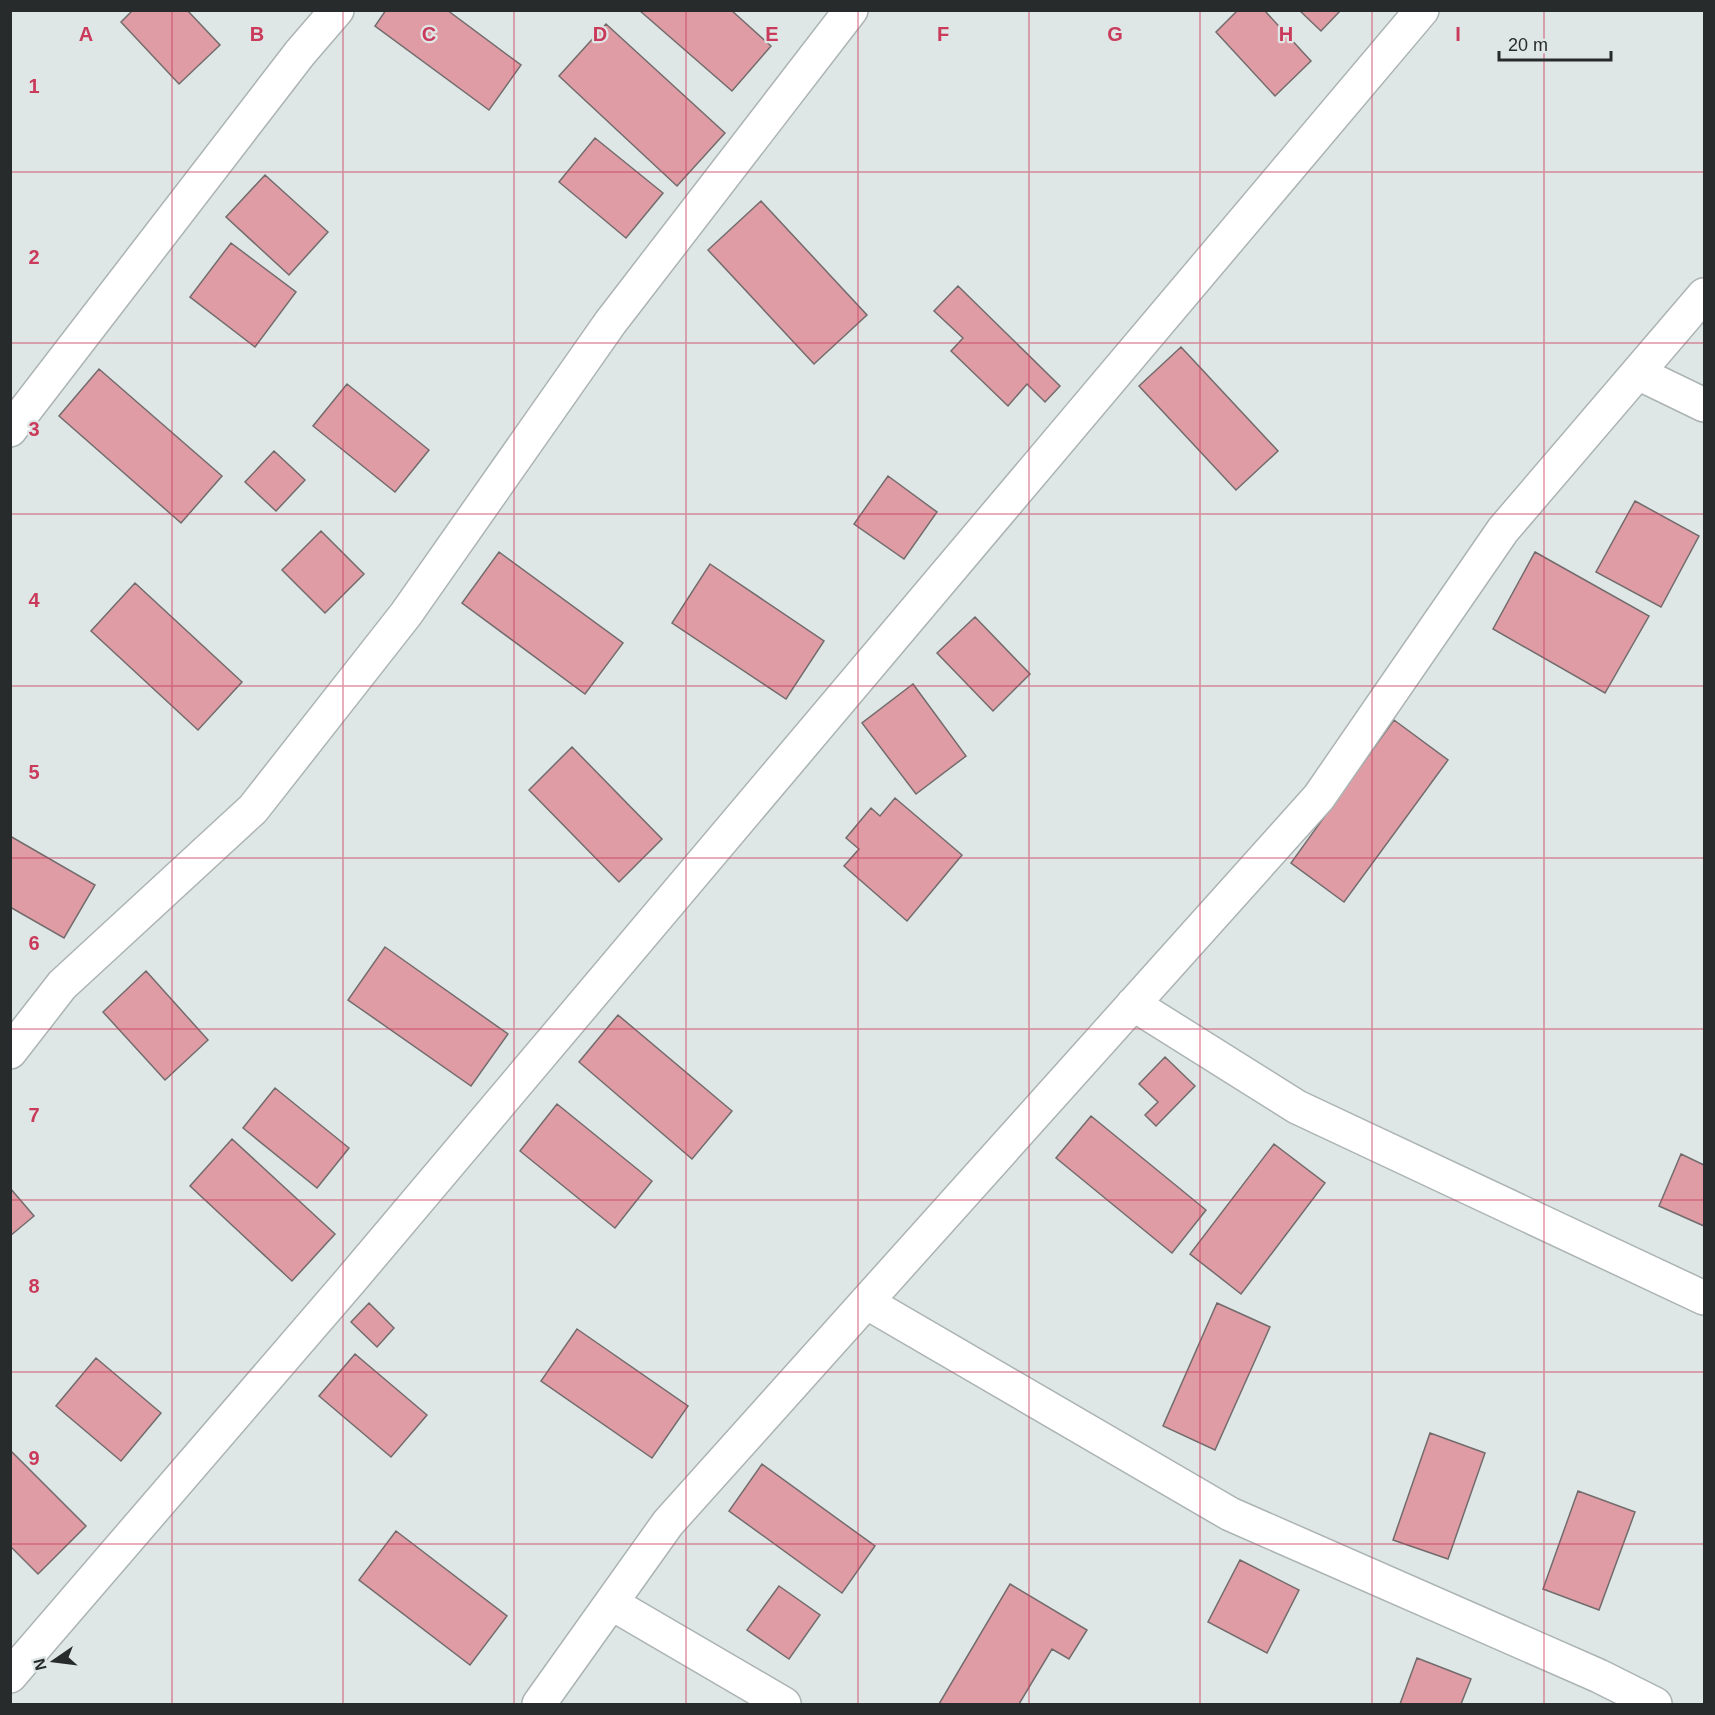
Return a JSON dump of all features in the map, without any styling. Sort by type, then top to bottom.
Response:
[{"type":"street","points":[[10,430],[300,53],[337,10]]},
{"type":"street","points":[[10,1052],[62,985],[253,809],[406,614],[610,323],[851,10]]},
{"type":"street","points":[[10,1676],[358,1272],[1422,10]]},
{"type":"street","points":[[539,1704],[668,1523],[1319,797],[1503,530],[1704,295]]},
{"type":"street","points":[[1638,373],[1704,405]]},
{"type":"street","points":[[1133,1004],[1297,1107],[1704,1298]]},
{"type":"street","points":[[866,1302],[912,1331],[1230,1514],[1655,1704]]},
{"type":"street","points":[[611,1603],[784,1704]]},
{"type":"building","points":[[133,10],[187,10],[220,45],[179,84],[121,22]]},
{"type":"building","points":[[386,10],[447,10],[521,65],[489,110],[375,26]]},
{"type":"building","points":[[639,10],[731,10],[771,46],[732,91]]},
{"type":"building","points":[[1238,10],[1264,10],[1311,61],[1275,96],[1216,32]]},
{"type":"building","points":[[1299,10],[1341,10],[1321,31]]},
{"type":"building","points":[[606,24],[725,133],[677,186],[559,76]]},
{"type":"building","points":[[595,138],[663,193],[626,238],[559,182]]},
{"type":"building","points":[[265,175],[328,232],[289,275],[226,217]]},
{"type":"building","points":[[761,201],[867,315],[814,364],[708,250]]},
{"type":"building","points":[[231,243],[296,292],[255,347],[190,297]]},
{"type":"building","points":[[958,286],[1060,386],[1045,402],[1027,384],[1008,406],[951,351],[963,338],[934,311]]},
{"type":"building","points":[[1181,347],[1278,451],[1236,490],[1139,386]]},
{"type":"building","points":[[99,369],[222,476],[181,523],[59,416]]},
{"type":"building","points":[[347,384],[429,450],[395,492],[313,426]]},
{"type":"building","points":[[274,451],[305,480],[276,511],[245,482]]},
{"type":"building","points":[[888,476],[937,512],[904,559],[854,524]]},
{"type":"building","points":[[1635,501],[1699,536],[1661,607],[1596,572]]},
{"type":"building","points":[[321,531],[364,574],[325,613],[282,570]]},
{"type":"building","points":[[499,552],[623,643],[585,694],[462,603]]},
{"type":"building","points":[[1535,552],[1649,616],[1605,693],[1493,629]]},
{"type":"building","points":[[710,564],[824,641],[786,699],[672,623]]},
{"type":"building","points":[[135,583],[242,682],[198,730],[91,631]]},
{"type":"building","points":[[975,617],[1030,674],[993,711],[937,653]]},
{"type":"building","points":[[913,684],[966,756],[916,794],[862,723]]},
{"type":"building","points":[[1394,720],[1448,760],[1344,902],[1291,863]]},
{"type":"building","points":[[572,747],[662,839],[619,882],[529,790]]},
{"type":"building","points":[[895,798],[962,855],[907,921],[844,866],[859,849],[846,838],[871,808],[880,816]]},
{"type":"building","points":[[10,836],[95,885],[64,938],[10,907]]},
{"type":"building","points":[[385,947],[508,1034],[471,1086],[348,1000]]},
{"type":"building","points":[[146,971],[208,1040],[165,1080],[103,1012]]},
{"type":"building","points":[[618,1015],[732,1111],[692,1159],[579,1062]]},
{"type":"building","points":[[1165,1057],[1195,1086],[1156,1126],[1145,1115],[1158,1102],[1139,1084]]},
{"type":"building","points":[[275,1088],[349,1148],[317,1188],[243,1128]]},
{"type":"building","points":[[557,1104],[652,1181],[615,1228],[520,1151]]},
{"type":"building","points":[[1091,1116],[1206,1210],[1172,1253],[1056,1158]]},
{"type":"building","points":[[232,1139],[335,1234],[292,1281],[190,1186]]},
{"type":"building","points":[[1274,1144],[1325,1183],[1241,1294],[1190,1254]]},
{"type":"building","points":[[1681,1154],[1704,1165],[1704,1226],[1659,1206]]},
{"type":"building","points":[[10,1188],[34,1216],[10,1236]]},
{"type":"building","points":[[369,1303],[394,1328],[377,1347],[351,1322]]},
{"type":"building","points":[[1217,1303],[1270,1327],[1215,1450],[1163,1426]]},
{"type":"building","points":[[577,1329],[688,1406],[652,1458],[541,1381]]},
{"type":"building","points":[[355,1354],[427,1415],[391,1457],[319,1396]]},
{"type":"building","points":[[96,1358],[161,1413],[121,1461],[56,1406]]},
{"type":"building","points":[[1430,1433],[1485,1453],[1448,1559],[1393,1540]]},
{"type":"building","points":[[10,1450],[86,1526],[38,1574],[10,1546]]},
{"type":"building","points":[[762,1464],[875,1546],[842,1593],[729,1511]]},
{"type":"building","points":[[1578,1491],[1635,1512],[1599,1610],[1543,1589]]},
{"type":"building","points":[[396,1531],[507,1616],[470,1665],[359,1580]]},
{"type":"building","points":[[1240,1560],[1299,1590],[1267,1653],[1208,1622]]},
{"type":"building","points":[[1010,1584],[1087,1630],[1069,1659],[1052,1649],[1019,1704],[939,1704]]},
{"type":"building","points":[[779,1586],[820,1615],[789,1659],[747,1630]]},
{"type":"building","points":[[1417,1658],[1471,1679],[1461,1704],[1400,1704]]}]
